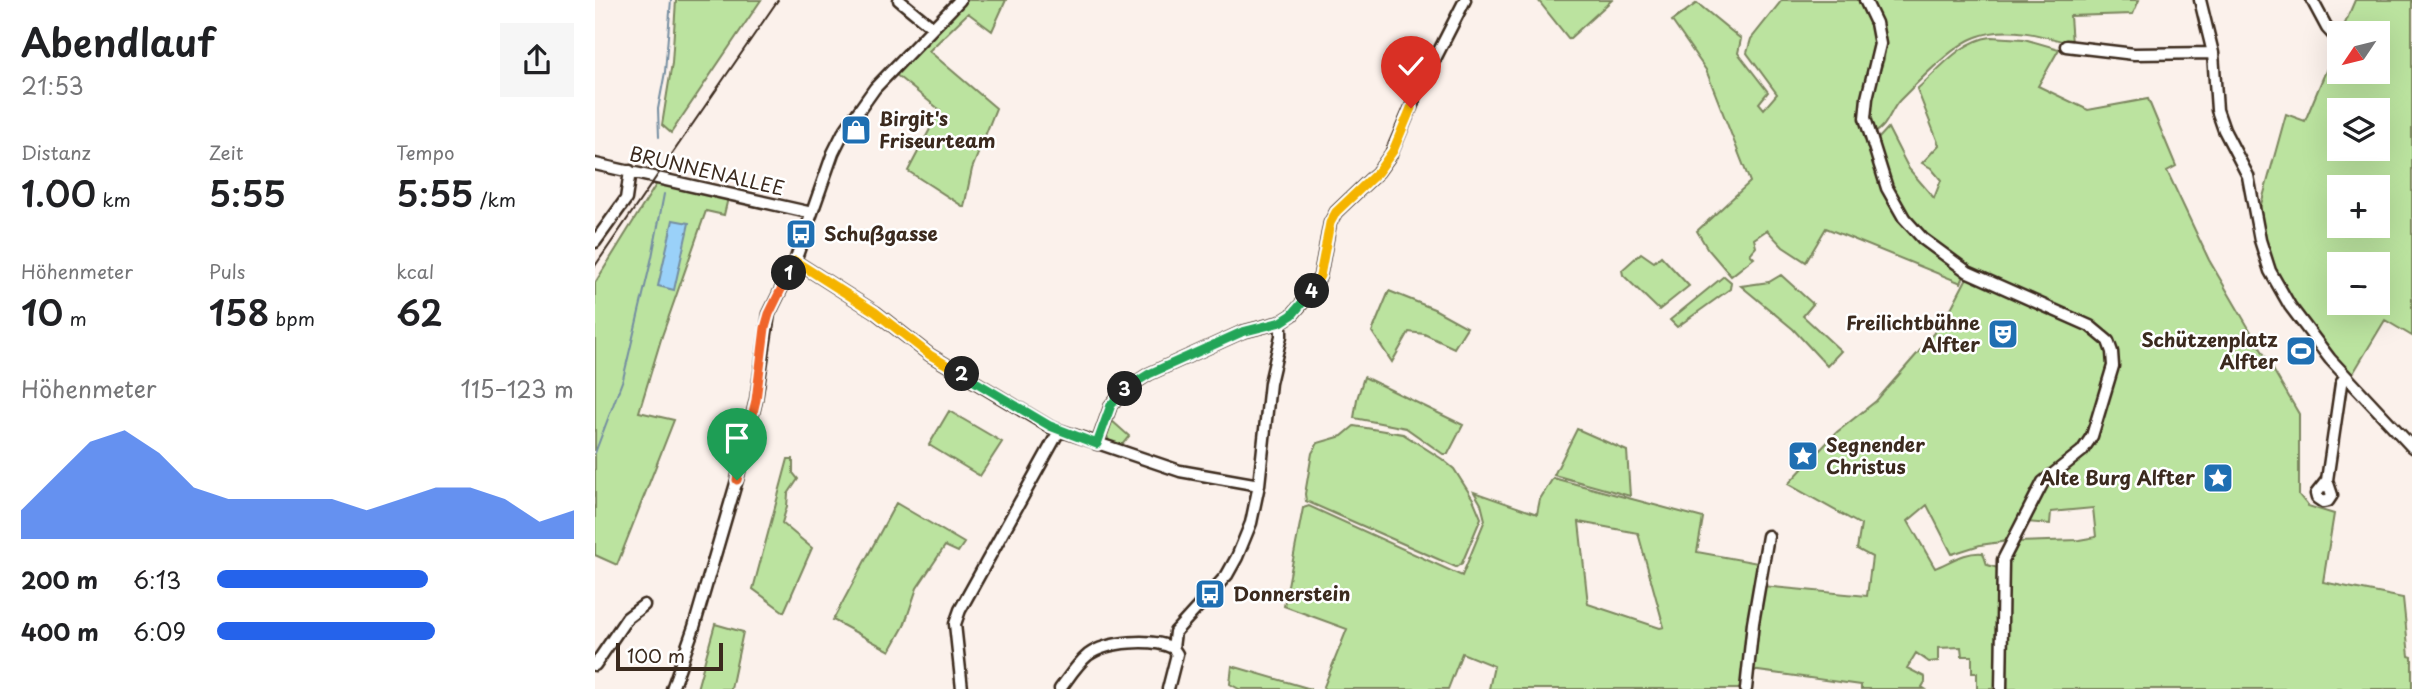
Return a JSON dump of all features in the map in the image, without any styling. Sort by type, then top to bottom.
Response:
[{"type":"street","points":[[899,0],[933,28]]},
{"type":"street","points":[[672,689],[694,627],[737,480],[756,400],[769,314],[795,261],[833,153],[843,133],[875,88],[960,0]]},
{"type":"street","points":[[1097,444],[1111,405],[1124,390],[1149,374],[1242,332],[1281,322],[1292,315],[1310,294],[1320,276],[1330,223],[1336,212],[1378,172],[1393,151],[1415,98],[1465,0]]},
{"type":"street","points":[[1865,0],[1876,23],[1880,44],[1865,118],[1887,188],[1904,218],[1923,239],[1968,272],[2090,326],[2105,337],[2112,352],[2113,366],[2092,436],[2082,451],[2043,482],[2003,560],[2001,689]]},
{"type":"street","points":[[2200,0],[2213,53],[2219,117],[2248,176],[2260,240],[2270,271],[2298,318],[2346,376],[2412,447]]},
{"type":"street","points":[[2312,0],[2327,28]]},
{"type":"street","points":[[2066,46],[2134,54],[2213,53]]},
{"type":"street","name":"BRUNNENALLEE","points":[[595,164],[812,213]]},
{"type":"street","points":[[595,242],[626,198],[630,171]]},
{"type":"street","points":[[795,261],[875,312],[930,355],[1059,431],[1180,471],[1259,485]]},
{"type":"street","points":[[1157,642],[1175,632],[1227,575],[1251,523],[1259,485],[1265,420],[1281,336],[1281,322]]},
{"type":"street","points":[[2327,480],[2341,384],[2346,376]]},
{"type":"street","points":[[962,689],[955,624],[960,610],[1059,431]]},
{"type":"street","points":[[1746,689],[1753,623],[1768,536]]},
{"type":"street","points":[[595,665],[627,618],[644,605]]},
{"type":"street","points":[[1173,648],[1175,632]]},
{"type":"street","points":[[1060,689],[1079,663],[1096,650],[1135,642],[1157,642],[1173,648],[1177,654],[1168,689]]},
{"type":"green space","points":[[676,0],[761,0],[671,133],[662,125],[672,63]]},
{"type":"green space","points":[[967,0],[1006,0],[992,31],[968,13],[929,51],[996,108],[972,169],[964,207],[908,171],[940,110],[895,74]]},
{"type":"green space","points":[[1538,0],[1612,0],[1569,39]]},
{"type":"green space","points":[[1782,0],[1859,0],[1874,32],[1877,48],[1861,110],[1867,141],[1893,206],[1965,274],[1961,283],[1826,228],[1806,262],[1783,247],[1767,230],[1754,239],[1756,247],[1750,254],[1754,258],[1731,276],[1707,248],[1697,231],[1750,182],[1706,70],[1672,21],[1697,3],[1741,39],[1738,53],[1768,92],[1759,103],[1764,109],[1777,94],[1747,53],[1751,39]]},
{"type":"green space","points":[[1868,0],[2139,0],[2133,14],[2070,16],[2072,44],[2012,32],[1988,33],[1967,41],[1916,84],[1897,104],[1883,127],[1874,133],[1871,132],[1868,107],[1884,59],[1886,38]]},
{"type":"green space","points":[[2355,0],[2412,0],[2412,336],[2385,320],[2349,380],[2282,293],[2257,219],[2286,114],[2305,121],[2327,68],[2327,84],[2391,84],[2391,21],[2346,21]]},
{"type":"green space","points":[[1991,37],[2024,39],[2059,49],[2038,86],[2088,110],[2148,99],[2176,166],[2167,171],[2209,260],[2299,414],[2299,495],[2308,506],[2334,514],[2323,582],[2403,598],[2409,656],[2412,657],[2412,689],[2002,689],[2008,541],[1980,545],[1952,554],[1927,505],[1908,521],[1935,568],[1964,555],[1983,553],[1987,565],[1998,568],[1998,689],[1977,689],[1977,673],[1972,673],[1972,656],[1962,656],[1961,647],[1938,648],[1938,661],[1929,662],[1916,653],[1907,668],[1925,677],[1922,687],[1925,689],[1861,689],[1861,685],[1751,670],[1749,624],[1741,689],[1489,689],[1494,666],[1462,653],[1448,689],[1323,689],[1347,629],[1284,606],[1303,508],[1309,506],[1462,576],[1485,520],[1481,504],[1474,492],[1537,514],[1540,499],[1553,478],[1703,518],[1697,552],[1758,563],[1750,618],[1763,586],[1867,596],[1872,557],[1857,549],[1861,525],[1788,484],[1837,432],[1876,401],[1917,354],[1947,316],[1970,272],[1916,229],[1891,188],[1877,140],[1888,128],[1909,169],[1934,198],[1941,180],[1931,168],[1922,163],[1939,145],[1917,89],[1960,50]],"holes":[[[2093,508],[2096,537],[2015,542],[2026,522],[2050,524],[2051,512]],[[1579,522],[1638,533],[1664,627],[1660,628],[1588,604]]]},
{"type":"green space","points":[[657,183],[728,198],[724,215],[706,211],[662,336],[639,412],[674,420],[617,565],[595,555],[595,283]]},
{"type":"green space","points":[[1641,253],[1654,262],[1661,256],[1689,286],[1659,310],[1623,275],[1622,270]]},
{"type":"green space","points":[[1781,275],[1813,304],[1803,316],[1841,351],[1827,366],[1793,329],[1741,286],[1769,282]]},
{"type":"green space","points":[[1724,276],[1731,282],[1730,289],[1677,327],[1670,320]]},
{"type":"green space","points":[[1389,291],[1434,309],[1467,327],[1454,348],[1424,334],[1409,332],[1392,362],[1372,332]]},
{"type":"green space","points":[[1364,377],[1463,425],[1448,454],[1443,454],[1406,428],[1354,418]]},
{"type":"green space","points":[[949,411],[1002,442],[980,476],[929,445]]},
{"type":"green space","points":[[1111,420],[1129,436],[1121,446],[1109,441],[1106,434]]},
{"type":"green space","points":[[1354,426],[1403,434],[1454,469],[1473,499],[1481,518],[1462,563],[1456,567],[1306,501],[1312,453],[1318,443],[1342,436]]},
{"type":"green space","points":[[1577,429],[1627,451],[1630,496],[1554,475]]},
{"type":"green space","points":[[788,459],[793,459],[793,473],[798,479],[788,494],[782,523],[812,548],[784,612],[753,589]]},
{"type":"green space","points":[[896,503],[964,543],[958,552],[945,546],[917,588],[904,626],[890,651],[833,620]]},
{"type":"green space","points":[[715,624],[743,632],[731,689],[697,689]]},
{"type":"green space","points":[[1232,666],[1311,689],[1239,689],[1230,684]]},
{"type":"water","points":[[673,220],[689,223],[674,290],[658,286]]},
{"type":"waterway","points":[[659,137],[658,109],[665,72],[671,0]]},
{"type":"waterway","points":[[595,453],[623,379],[664,194]]},
{"type":"tram line","points":[[595,266],[778,0]]},
{"type":"place","name":"Birgit's Friseurteam","points":[[856,130]]},
{"type":"place","name":"Schußgasse","points":[[801,234]]},
{"type":"place","name":"Freilichtbühne Alfter","points":[[2003,334]]},
{"type":"place","name":"Schützenplatz Alfter","points":[[2301,351]]},
{"type":"place","name":"Segnender Christus","points":[[1803,456]]},
{"type":"place","name":"Alte Burg Alfter","points":[[2218,478]]},
{"type":"place","name":"Donnerstein","points":[[1210,594]]},
{"type":"route","points":[[737,480],[761,374],[765,328],[795,261],[875,312],[930,355],[1059,431],[1097,444],[1111,405],[1124,390],[1149,374],[1185,357],[1242,332],[1281,322],[1292,315],[1310,294],[1320,276],[1330,223],[1336,212],[1378,172],[1393,151],[1411,108]]}]
